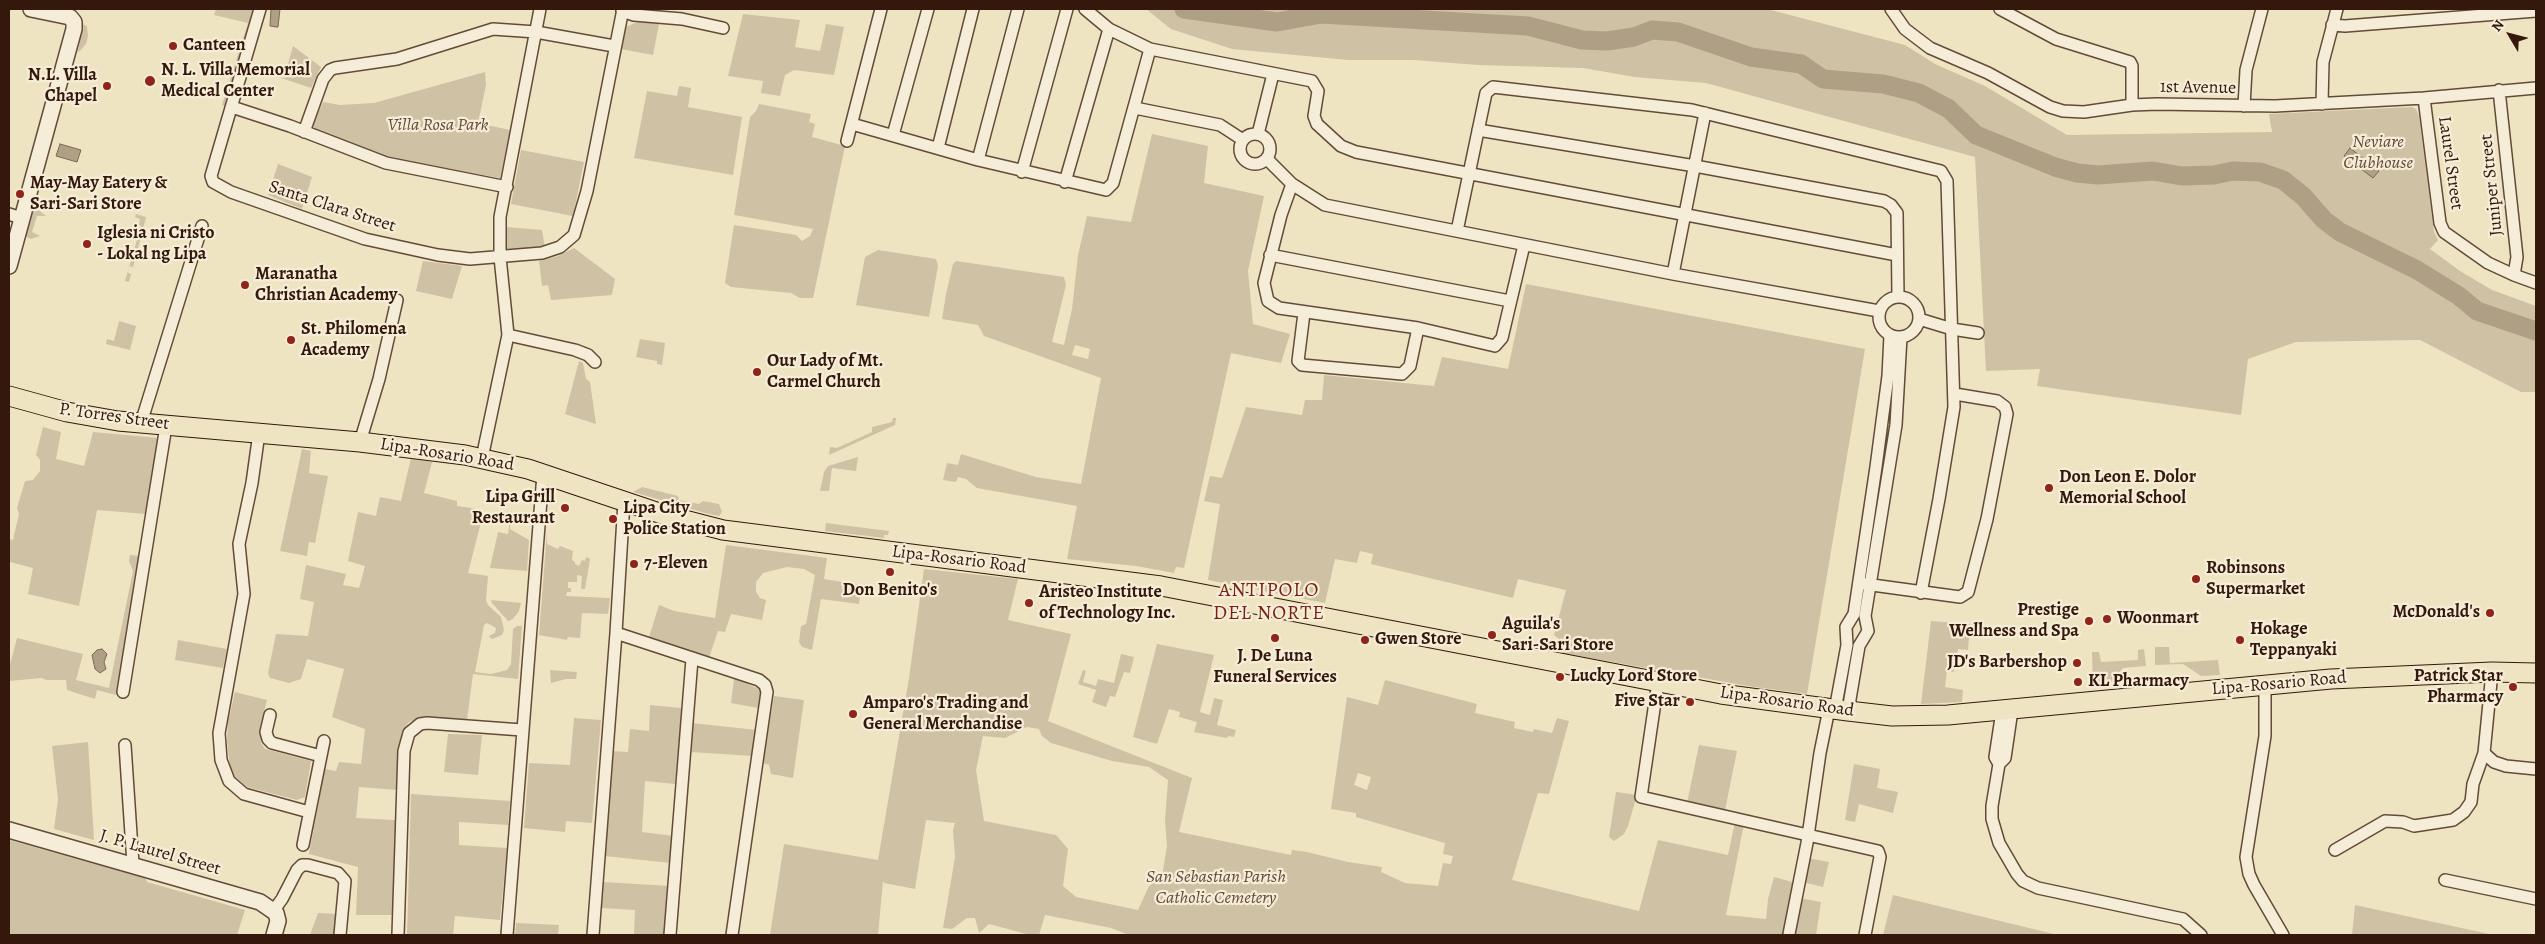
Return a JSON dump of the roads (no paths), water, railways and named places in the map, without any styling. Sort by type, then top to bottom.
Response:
[{"type":"main road","name":"P. Torres Street","points":[[9,396],[76,414],[166,426],[222,430]]},
{"type":"main road","name":"Lipa-Rosario Road","points":[[222,430],[430,449],[482,458],[543,474],[688,522],[748,534],[1160,586],[1372,625],[1658,682],[1751,699],[1837,710],[1913,716],[2007,710],[2265,684],[2386,676],[2536,672]]},
{"type":"street","points":[[9,266],[15,216],[67,60],[74,22],[66,16],[31,9]]},
{"type":"street","points":[[260,9],[232,107],[386,163],[507,186]]},
{"type":"street","points":[[482,458],[508,335],[499,227],[540,9]]},
{"type":"street","points":[[847,141],[881,9]]},
{"type":"street","points":[[893,135],[928,9]]},
{"type":"street","points":[[938,148],[973,9]]},
{"type":"street","points":[[978,160],[1018,9]]},
{"type":"street","points":[[1022,172],[1067,9]]},
{"type":"street","points":[[1085,9],[1109,29],[1150,49],[1272,74],[1308,79],[1315,84],[1318,91],[1315,121],[1331,138],[1348,150],[1897,256]]},
{"type":"street","name":"1st Avenue","points":[[1891,9],[1906,29],[1930,48],[1998,78],[2050,107],[2073,112],[2132,105],[2244,106],[2322,104],[2424,98],[2536,88]]},
{"type":"street","points":[[2000,9],[2056,39],[2130,62],[2132,66],[2132,105]]},
{"type":"street","points":[[2244,106],[2246,70],[2262,9]]},
{"type":"street","points":[[2322,104],[2323,62],[2337,9]]},
{"type":"street","points":[[622,10],[634,15],[682,20],[723,28]]},
{"type":"street","name":"Santa Clara Street","points":[[232,107],[211,176],[216,185],[382,244],[459,258],[542,253],[560,247],[574,234],[587,191],[622,10]]},
{"type":"street","points":[[2332,25],[2345,26],[2536,11]]},
{"type":"street","points":[[304,132],[323,79],[330,70],[397,59],[487,30],[504,29],[536,32],[614,46]]},
{"type":"street","points":[[1065,182],[1109,29]]},
{"type":"street","points":[[852,124],[1022,172],[1102,190],[1109,189],[1113,184],[1150,49]]},
{"type":"street","points":[[1258,134],[1272,74]]},
{"type":"street","points":[[1458,232],[1486,93],[1494,87],[1705,113],[1941,172],[1947,181],[1955,394],[1952,424],[1920,592]]},
{"type":"street","name":"Juniper Street","points":[[2499,90],[2518,257],[2514,276]]},
{"type":"street","name":"Laurel Street","points":[[2424,98],[2440,223],[2444,232],[2488,263],[2514,276]]},
{"type":"street","points":[[1134,108],[1220,125],[1243,140]]},
{"type":"street","points":[[1673,274],[1705,113]]},
{"type":"street","points":[[1478,130],[1695,166],[1884,201],[1891,205],[1896,213],[1898,297]]},
{"type":"street","points":[[1258,134],[1266,138],[1270,146],[1267,159],[1258,164],[1248,162],[1240,150],[1243,140],[1250,135],[1258,134]]},
{"type":"street","points":[[1267,159],[1292,184],[1325,205],[1673,274],[1879,312]]},
{"type":"street","points":[[1292,184],[1285,199],[1264,283],[1268,301],[1279,308],[1418,328],[1495,346],[1502,338],[1524,245]]},
{"type":"street","points":[[141,423],[202,226]]},
{"type":"street","points":[[1270,255],[1510,301]]},
{"type":"street","points":[[2514,276],[2536,282]]},
{"type":"street","points":[[1898,297],[1914,303],[1918,319],[1915,329],[1895,336],[1882,328],[1879,312],[1884,303],[1898,297]]},
{"type":"street","points":[[360,442],[379,379],[397,300]]},
{"type":"street","points":[[1304,313],[1298,361],[1302,365],[1402,374],[1410,366],[1418,328]]},
{"type":"street","points":[[1918,319],[1952,329],[1978,333]]},
{"type":"street","points":[[508,335],[575,350],[588,355],[596,362]]},
{"type":"street","points":[[1789,934],[1808,834],[1820,753],[1859,646],[1868,631],[1860,615],[1858,583],[1895,336]]},
{"type":"street","points":[[1837,710],[1847,645],[1846,626],[1860,615],[1870,585],[1896,425],[1895,336]]},
{"type":"street","points":[[1858,583],[1960,597],[1965,595],[1970,588],[1988,513],[2007,414],[2005,407],[1998,401],[1955,394]]},
{"type":"street","points":[[123,692],[166,426]]},
{"type":"street","points":[[259,433],[252,483],[239,544],[244,594],[219,733],[221,760],[229,781],[244,794],[309,812]]},
{"type":"street","points":[[507,935],[543,474]]},
{"type":"street","points":[[593,935],[624,501]]},
{"type":"street","points":[[616,633],[759,680],[765,685],[768,692],[732,935]]},
{"type":"street","points":[[1847,645],[1859,646]]},
{"type":"street","points":[[670,935],[692,659]]},
{"type":"street","points":[[2335,850],[2385,821],[2403,822],[2414,826],[2453,820],[2464,812],[2471,802],[2473,784],[2484,753],[2492,672]]},
{"type":"street","points":[[1658,682],[1641,797],[1876,850],[1880,854],[1865,935]]},
{"type":"street","points":[[2265,684],[2265,736],[2246,857],[2249,874],[2254,885],[2284,935]]},
{"type":"street","points":[[2007,710],[1995,756],[1999,764],[1992,806],[1995,831],[2007,859],[2023,881],[2038,888],[2183,919],[2201,935]]},
{"type":"street","points":[[270,715],[266,732],[268,739],[272,743],[321,756]]},
{"type":"street","points":[[398,935],[404,751],[409,733],[420,724],[522,730]]},
{"type":"street","points":[[303,846],[324,742]]},
{"type":"street","points":[[125,745],[132,864]]},
{"type":"street","points":[[2484,753],[2494,762],[2506,766],[2536,769]]},
{"type":"street","name":"J. P. Laurel Street","points":[[9,830],[260,902],[274,910]]},
{"type":"street","points":[[274,935],[278,921],[274,910],[297,870],[302,865],[308,865],[343,876],[345,895],[340,935]]},
{"type":"street","points":[[2445,880],[2536,899]]},
{"type":"waterway","points":[[1184,9],[1277,22],[1321,14],[1528,26],[1582,40],[1607,41],[1634,37],[1652,30],[1678,32],[1751,57],[1801,64],[1823,79],[1883,84],[1919,93],[1949,109],[1976,135],[2055,167],[2077,173],[2098,175],[2153,171],[2182,176],[2214,175],[2233,171],[2260,172],[2283,180],[2303,196],[2324,220],[2340,232],[2417,270],[2459,296],[2477,311],[2536,331]]},
{"type":"place","name":"Canteen","points":[[173,46]]},
{"type":"place","name":"N. L. Villa Memorial Medical Center","points":[[150,81]]},
{"type":"place","name":"N.L. Villa Chapel","points":[[107,86]]},
{"type":"place","name":"May-May Eatery & Sari-Sari Store","points":[[20,194]]},
{"type":"place","name":"Iglesia ni Cristo - Lokal ng Lipa","points":[[87,244]]},
{"type":"place","name":"Maranatha Christian Academy","points":[[245,285]]},
{"type":"place","name":"St. Philomena Academy","points":[[291,340]]},
{"type":"place","name":"Our Lady of Mt. Carmel Church","points":[[757,372]]},
{"type":"place","name":"Don Leon E. Dolor Memorial School","points":[[2049,488]]},
{"type":"place","name":"Lipa Grill Restaurant","points":[[565,508]]},
{"type":"place","name":"Lipa City Police Station","points":[[613,519]]},
{"type":"place","name":"7-Eleven","points":[[634,564]]},
{"type":"place","name":"Don Benito's","points":[[890,572]]},
{"type":"place","name":"Robinsons Supermarket","points":[[2196,579]]},
{"type":"place","name":"Aristeo Institute of Technology Inc.","points":[[1029,603]]},
{"type":"place","name":"McDonald's","points":[[2490,613]]},
{"type":"place","name":"Woonmart","points":[[2107,619]]},
{"type":"place","name":"Prestige Wellness and Spa","points":[[2089,621]]},
{"type":"place","name":"Aguila's Sari-Sari Store","points":[[1492,635]]},
{"type":"place","name":"J. De Luna Funeral Services","points":[[1275,638]]},
{"type":"place","name":"Gwen Store","points":[[1365,640]]},
{"type":"place","name":"Hokage Teppanyaki","points":[[2240,640]]},
{"type":"place","name":"JD's Barbershop","points":[[2077,663]]},
{"type":"place","name":"Lucky Lord Store","points":[[1560,677]]},
{"type":"place","name":"KL Pharmacy","points":[[2078,682]]},
{"type":"place","name":"Patrick Star Pharmacy","points":[[2513,687]]},
{"type":"place","name":"Five Star","points":[[1690,702]]},
{"type":"place","name":"Amparo's Trading and General Merchandise","points":[[853,714]]},
{"type":"district","name":"ANTIPOLO DEL NORTE","points":[[1269,602]]},
{"type":"park label","name":"Villa Rosa Park","points":[[438,126]]},
{"type":"park label","name":"Neviare Clubhouse","points":[[2378,153]]},
{"type":"park label","name":"San Sebastian Parish Catholic Cemetery","points":[[1216,888]]}]
